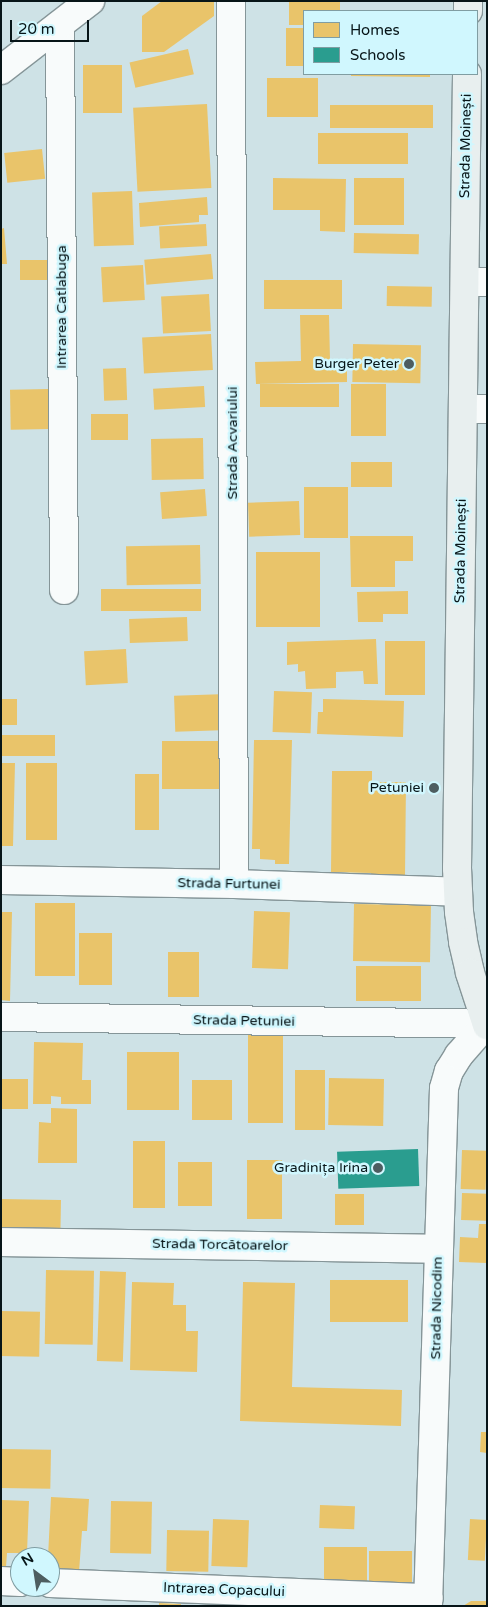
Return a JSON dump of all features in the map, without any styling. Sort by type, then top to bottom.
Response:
[{"type":"main road","name":"Strada Moinești","points":[[468,75],[476,282],[475,409],[458,892],[460,922],[468,965],[486,1025]]},
{"type":"street","points":[[1,70],[90,1]]},
{"type":"street","name":"Strada Acvariului","points":[[231,1],[234,884]]},
{"type":"street","name":"Intrarea Catlabuga","points":[[60,25],[64,590]]},
{"type":"street","name":"Strada Furtunei","points":[[1,880],[234,884],[458,892]]},
{"type":"street","name":"Strada Petuniei","points":[[1,1017],[486,1025]]},
{"type":"street","name":"Strada Nicodim","points":[[428,1602],[444,1088],[449,1071],[486,1025]]},
{"type":"street","name":"Strada Torcătoarelor","points":[[1,1242],[438,1249]]},
{"type":"street","name":"Intrarea Copacului","points":[[60,1584],[428,1602]]},
{"type":"building: Homes","points":[[162,1],[214,1],[214,16],[164,52],[142,52],[142,16]]},
{"type":"building: Homes","points":[[289,1],[340,1],[340,10],[303,10],[303,25],[289,25]]},
{"type":"building: Homes","points":[[286,28],[303,28],[303,66],[286,66]]},
{"type":"building: Homes","points":[[188,49],[194,74],[135,88],[130,62]]},
{"type":"building: Homes","points":[[83,65],[122,65],[122,113],[83,113]]},
{"type":"building: Homes","points":[[430,75],[430,77],[351,76]]},
{"type":"building: Homes","points":[[267,78],[318,78],[318,117],[267,117]]},
{"type":"building: Homes","points":[[207,104],[211,188],[137,192],[133,108]]},
{"type":"building: Homes","points":[[330,105],[433,105],[433,128],[330,128]]},
{"type":"building: Homes","points":[[318,133],[408,133],[408,164],[318,164]]},
{"type":"building: Homes","points":[[42,149],[45,179],[7,183],[4,153]]},
{"type":"building: Homes","points":[[273,178],[346,179],[345,232],[320,231],[320,210],[273,210]]},
{"type":"building: Homes","points":[[354,178],[404,178],[404,225],[354,225]]},
{"type":"building: Homes","points":[[132,191],[134,245],[94,246],[92,192]]},
{"type":"building: Homes","points":[[207,197],[208,215],[199,215],[199,222],[140,227],[139,203]]},
{"type":"building: Homes","points":[[206,224],[207,246],[160,248],[159,226]]},
{"type":"building: Homes","points":[[4,228],[7,264],[1,264],[1,229]]},
{"type":"building: Homes","points":[[354,233],[419,234],[419,254],[354,253]]},
{"type":"building: Homes","points":[[211,254],[213,279],[146,285],[144,260]]},
{"type":"building: Homes","points":[[20,260],[50,260],[50,280],[20,280]]},
{"type":"building: Homes","points":[[143,265],[145,300],[103,302],[101,267]]},
{"type":"building: Homes","points":[[264,280],[342,280],[342,309],[264,309]]},
{"type":"building: Homes","points":[[387,286],[432,287],[432,307],[387,306]]},
{"type":"building: Homes","points":[[209,294],[211,331],[163,333],[161,297]]},
{"type":"building: Homes","points":[[300,315],[329,315],[330,360],[313,361],[347,361],[347,382],[256,384],[255,362],[301,361]]},
{"type":"building: Homes","points":[[211,334],[213,370],[144,374],[142,338]]},
{"type":"building: Homes","points":[[353,344],[421,345],[420,383],[352,382]]},
{"type":"building: Homes","points":[[126,368],[127,400],[104,401],[103,369]]},
{"type":"building: Homes","points":[[260,384],[339,384],[339,407],[260,407]]},
{"type":"building: Homes","points":[[351,384],[386,384],[386,436],[351,436]]},
{"type":"building: Homes","points":[[204,386],[205,407],[154,410],[153,389]]},
{"type":"building: Homes","points":[[49,389],[50,429],[11,430],[10,390]]},
{"type":"building: Homes","points":[[91,414],[128,414],[128,440],[91,440]]},
{"type":"building: Homes","points":[[203,438],[204,479],[152,480],[151,439]]},
{"type":"building: Homes","points":[[351,462],[392,462],[392,487],[351,487]]},
{"type":"building: Homes","points":[[304,487],[348,487],[348,538],[304,538]]},
{"type":"building: Homes","points":[[205,489],[207,516],[162,519],[160,492]]},
{"type":"building: Homes","points":[[299,501],[300,535],[249,537],[248,503]]},
{"type":"building: Homes","points":[[350,536],[413,536],[413,561],[395,561],[395,587],[351,587]]},
{"type":"building: Homes","points":[[200,545],[201,584],[127,585],[126,546]]},
{"type":"building: Homes","points":[[256,552],[320,552],[320,627],[256,627]]},
{"type":"building: Homes","points":[[101,589],[201,589],[201,611],[101,611]]},
{"type":"building: Homes","points":[[408,591],[408,614],[383,614],[383,622],[358,622],[357,592]]},
{"type":"building: Homes","points":[[187,617],[188,641],[130,643],[129,619]]},
{"type":"building: Homes","points":[[376,639],[378,684],[364,684],[363,671],[336,672],[336,688],[306,689],[305,671],[298,672],[298,664],[287,665],[287,642]]},
{"type":"building: Homes","points":[[385,641],[425,641],[425,695],[385,695]]},
{"type":"building: Homes","points":[[126,649],[128,683],[86,685],[84,651]]},
{"type":"building: Homes","points":[[274,691],[312,692],[311,733],[273,732]]},
{"type":"building: Homes","points":[[227,694],[228,730],[175,732],[174,696]]},
{"type":"building: Homes","points":[[1,699],[17,699],[17,725],[1,725]]},
{"type":"building: Homes","points":[[323,699],[404,701],[403,737],[317,734],[318,712],[323,712]]},
{"type":"building: Homes","points":[[1,735],[55,735],[55,756],[1,756]]},
{"type":"building: Homes","points":[[254,740],[292,740],[289,864],[275,864],[275,860],[260,859],[260,849],[252,849]]},
{"type":"building: Homes","points":[[162,741],[229,741],[229,789],[162,789]]},
{"type":"building: Homes","points":[[1,763],[15,763],[13,846],[1,846]]},
{"type":"building: Homes","points":[[26,763],[57,763],[57,840],[26,840]]},
{"type":"building: Homes","points":[[332,771],[372,771],[372,782],[406,782],[405,876],[371,876],[371,873],[331,872]]},
{"type":"building: Homes","points":[[135,774],[159,774],[159,830],[135,830]]},
{"type":"building: Homes","points":[[35,903],[75,903],[75,976],[35,976]]},
{"type":"building: Homes","points":[[354,904],[431,905],[430,962],[353,961]]},
{"type":"building: Homes","points":[[254,911],[290,912],[288,969],[252,968]]},
{"type":"building: Homes","points":[[1,912],[12,912],[10,1001],[1,1000]]},
{"type":"building: Homes","points":[[79,933],[112,933],[112,985],[79,985]]},
{"type":"building: Homes","points":[[168,952],[199,952],[199,997],[168,997]]},
{"type":"building: Homes","points":[[356,966],[421,966],[421,1001],[356,1001]]},
{"type":"building: Homes","points":[[248,1030],[283,1030],[283,1123],[248,1123]]},
{"type":"building: Homes","points":[[34,1042],[83,1043],[82,1080],[91,1080],[91,1104],[61,1104],[61,1097],[51,1096],[51,1104],[33,1104]]},
{"type":"building: Homes","points":[[127,1052],[179,1052],[179,1110],[127,1110]]},
{"type":"building: Homes","points":[[295,1070],[325,1070],[325,1130],[295,1130]]},
{"type":"building: Homes","points":[[329,1078],[384,1079],[383,1126],[328,1125]]},
{"type":"building: Homes","points":[[1,1079],[28,1079],[28,1109],[1,1109]]},
{"type":"building: Homes","points":[[192,1080],[232,1080],[232,1120],[192,1120]]},
{"type":"building: Homes","points":[[51,1108],[77,1109],[77,1163],[38,1163],[39,1122],[51,1123]]},
{"type":"building: Homes","points":[[133,1141],[165,1141],[165,1208],[133,1208]]},
{"type":"building: Homes","points":[[462,1150],[487,1151],[486,1190],[461,1189]]},
{"type":"building: Homes","points":[[247,1160],[282,1160],[282,1219],[247,1219]]},
{"type":"building: Homes","points":[[178,1162],[212,1162],[212,1206],[178,1206]]},
{"type":"building: Homes","points":[[462,1193],[487,1194],[486,1221],[461,1220]]},
{"type":"building: Homes","points":[[335,1194],[364,1194],[364,1225],[335,1225]]},
{"type":"building: Homes","points":[[1,1199],[61,1200],[61,1228],[1,1227]]},
{"type":"building: Homes","points":[[479,1224],[487,1224],[487,1263],[459,1262],[460,1237],[478,1238]]},
{"type":"building: Homes","points":[[46,1270],[94,1271],[93,1345],[45,1344]]},
{"type":"building: Homes","points":[[100,1271],[126,1272],[123,1362],[97,1361]]},
{"type":"building: Homes","points":[[330,1280],[408,1280],[408,1322],[330,1322]]},
{"type":"building: Homes","points":[[132,1282],[174,1283],[173,1305],[186,1305],[186,1331],[198,1331],[197,1372],[130,1370]]},
{"type":"building: Homes","points":[[243,1282],[295,1283],[292,1387],[402,1390],[401,1426],[240,1421]]},
{"type":"building: Homes","points":[[1,1311],[40,1312],[39,1357],[1,1356]]},
{"type":"building: Homes","points":[[481,1432],[487,1432],[487,1453],[480,1452]]},
{"type":"building: Homes","points":[[1,1449],[51,1450],[50,1489],[1,1488]]},
{"type":"building: Homes","points":[[51,1497],[89,1499],[87,1531],[82,1531],[79,1572],[60,1571],[60,1547],[48,1547]]},
{"type":"building: Homes","points":[[1,1500],[29,1501],[27,1547],[10,1547],[10,1553],[7,1553],[6,1567],[1,1567]]},
{"type":"building: Homes","points":[[111,1501],[152,1502],[151,1554],[110,1553]]},
{"type":"building: Homes","points":[[320,1505],[355,1506],[354,1529],[319,1528]]},
{"type":"building: Homes","points":[[213,1519],[249,1520],[247,1567],[211,1566]]},
{"type":"building: Homes","points":[[470,1519],[487,1520],[485,1561],[468,1560]]},
{"type":"building: Homes","points":[[167,1530],[209,1531],[208,1572],[166,1571]]},
{"type":"building: Homes","points":[[324,1547],[367,1547],[367,1586],[324,1586]]},
{"type":"building: Homes","points":[[369,1551],[412,1551],[412,1586],[369,1586]]},
{"type":"building: Homes","points":[[471,1601],[487,1601],[487,1606],[463,1606]]},
{"type":"building: Homes","points":[[159,1603],[181,1604],[181,1606],[159,1606]]},
{"type":"building: Schools","name":"Gradinița Irina","points":[[418,1149],[419,1186],[338,1189],[337,1152]]},
{"type":"place","name":"Burger Peter","points":[[409,364]]},
{"type":"place","name":"Petuniei","points":[[434,788]]},
{"type":"place","name":"Gradinița Irina","points":[[378,1168]]}]
